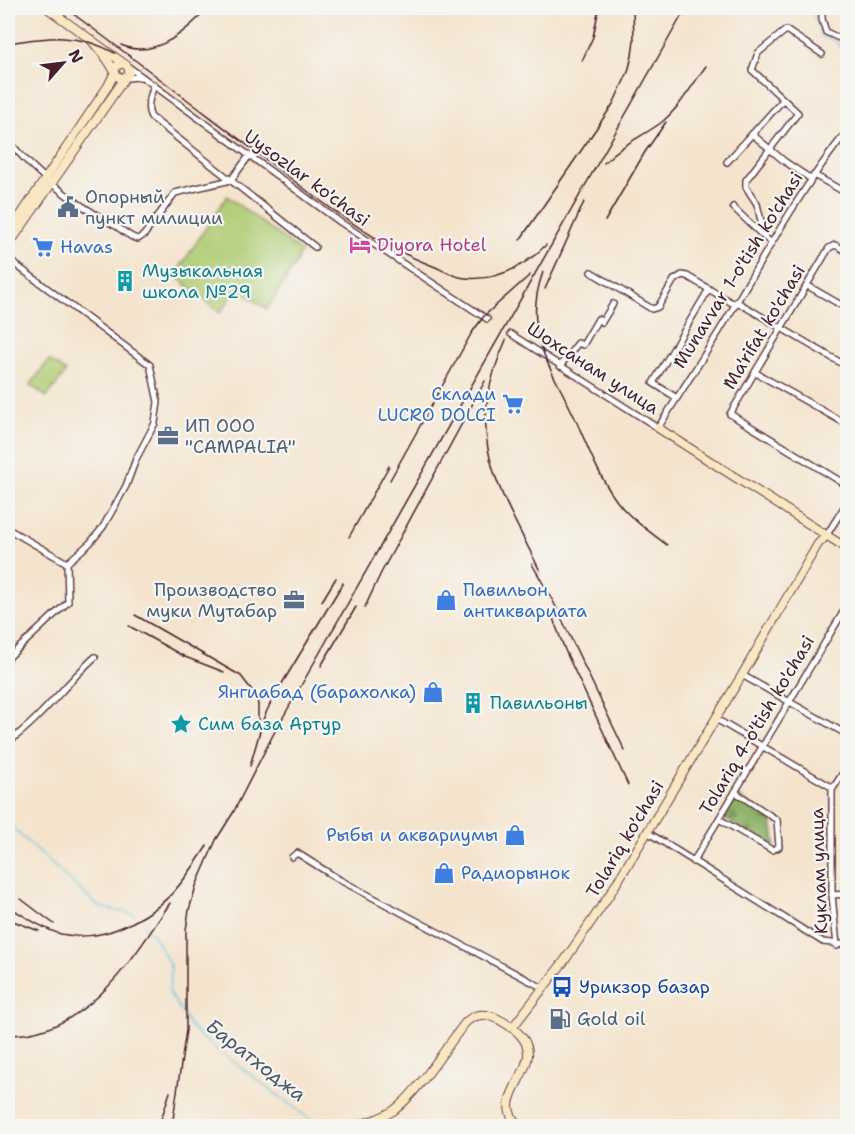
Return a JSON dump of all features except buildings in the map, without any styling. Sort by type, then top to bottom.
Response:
[{"type":"street","name":"Uysozlar ko'chasi","points":[[47,8],[340,222],[487,319]]},
{"type":"street","points":[[821,8],[826,32],[841,39]]},
{"type":"street","points":[[768,240],[757,204],[745,184],[747,177],[798,113],[752,70],[758,53],[787,30],[822,54]]},
{"type":"street","name":"Uysozlar ko'chasi","points":[[92,41],[115,72]]},
{"type":"street","points":[[107,59],[111,72],[110,83]]},
{"type":"street","points":[[8,234],[49,181],[125,78],[129,72],[126,65],[119,64],[110,83],[49,181],[8,246]]},
{"type":"street","points":[[115,72],[118,77],[144,78]]},
{"type":"street","points":[[154,86],[148,104],[148,114],[315,247]]},
{"type":"street","points":[[727,162],[783,100]]},
{"type":"street","name":"Munavvar 1-o'tish ko'chasi","points":[[658,428],[737,302],[768,240],[848,130]]},
{"type":"street","points":[[752,134],[769,150],[813,177],[848,194]]},
{"type":"street","points":[[8,140],[25,162],[49,181],[95,215],[138,239],[144,235],[175,193],[231,180],[249,156]]},
{"type":"street","points":[[733,207],[768,240]]},
{"type":"street","name":"Ma'rifat ko'chasi","points":[[848,252],[835,245],[829,248],[730,415],[848,486]]},
{"type":"street","points":[[8,259],[150,365],[158,402],[155,423],[136,459],[126,486],[100,531],[67,563],[68,602],[8,658]]},
{"type":"street","points":[[591,272],[652,309],[658,307],[674,280],[680,276],[687,276],[732,303],[737,302],[848,367]]},
{"type":"street","points":[[808,286],[848,309]]},
{"type":"street","points":[[676,398],[653,383],[709,289]]},
{"type":"street","points":[[560,366],[578,343],[583,345],[598,319],[602,322],[614,304]]},
{"type":"street","name":"Шохсанам улица","points":[[511,334],[658,428]]},
{"type":"street","points":[[756,373],[848,425]]},
{"type":"street","points":[[658,428],[848,549]]},
{"type":"street","name":"Tolariq ko'chasi","points":[[512,1028],[565,960],[610,894],[818,544],[826,536],[848,501]]},
{"type":"street","points":[[8,528],[67,563]]},
{"type":"street","name":"Tolariq 4-o'tish ko'chasi","points":[[693,862],[848,604]]},
{"type":"street","points":[[8,742],[33,722],[68,682],[95,657]]},
{"type":"street","points":[[742,675],[848,735]]},
{"type":"street","name":"Куклам улица","points":[[716,718],[833,789],[832,895],[837,946]]},
{"type":"street","points":[[833,789],[848,765]]},
{"type":"street","points":[[719,819],[772,850],[779,847],[777,820],[735,792]]},
{"type":"street","points":[[646,832],[824,942],[837,946],[848,945]]},
{"type":"street","points":[[292,857],[297,853],[340,880],[543,988]]},
{"type":"street","points":[[832,895],[848,894]]},
{"type":"street","points":[[523,1037],[524,1012]]},
{"type":"street","points":[[354,1126],[376,1119],[396,1108],[413,1091],[465,1023],[471,1017],[478,1015],[489,1016],[512,1028],[523,1037],[528,1046],[528,1060],[509,1103],[512,1118],[519,1126]]},
{"type":"street","points":[[128,1126],[188,1126]]},
{"type":"green space","points":[[227,196],[301,252],[267,309],[237,289],[220,313],[175,275]]},
{"type":"green space","points":[[49,360],[66,372],[47,397],[30,385]]},
{"type":"green space","points":[[737,796],[772,819],[775,843],[773,848],[723,818]]},
{"type":"waterway","points":[[782,8],[793,8]]},
{"type":"waterway","points":[[810,8],[821,36],[836,41],[848,58]]},
{"type":"waterway","name":"Баратходжа","points":[[8,824],[99,907],[135,916]]},
{"type":"waterway","name":"Баратходжа","points":[[143,925],[155,938],[171,967],[169,992],[190,1026],[202,1038],[312,1121]]},
{"type":"railway","points":[[65,8],[322,202],[363,230],[406,254],[455,276],[477,278],[510,271],[529,260],[546,245]]},
{"type":"railway","points":[[121,45],[133,49],[146,49],[169,41],[190,26],[208,8]]},
{"type":"railway","points":[[582,61],[593,37],[599,8]]},
{"type":"railway","points":[[520,240],[613,104],[628,72],[632,56],[633,8]]},
{"type":"railway","points":[[172,1126],[186,1030],[186,930],[189,910],[196,886],[216,840],[233,813],[273,735],[686,8]]},
{"type":"railway","points":[[8,43],[49,38],[75,39],[101,46],[115,53]]},
{"type":"railway","points":[[604,163],[618,150],[669,116],[706,66]]},
{"type":"railway","points":[[605,221],[645,152],[666,122]]},
{"type":"railway","points":[[545,289],[584,202]]},
{"type":"railway","points":[[543,272],[535,313],[537,331],[549,365],[598,470],[616,500],[627,513],[667,545]]},
{"type":"railway","points":[[390,480],[471,334],[484,316],[530,275]]},
{"type":"railway","points":[[506,340],[493,375],[487,405],[486,433],[490,460],[499,485],[540,571]]},
{"type":"railway","points":[[365,607],[381,573],[485,381]]},
{"type":"railway","points":[[349,537],[389,466]]},
{"type":"railway","points":[[532,564],[554,603],[625,751]]},
{"type":"railway","points":[[322,601],[336,578]]},
{"type":"railway","points":[[250,766],[264,717],[272,700],[343,583]]},
{"type":"railway","points":[[321,666],[356,607]]},
{"type":"railway","points":[[551,613],[565,650],[628,785]]},
{"type":"railway","points":[[135,615],[241,676],[254,693],[258,704],[258,725]]},
{"type":"railway","points":[[129,626],[185,657],[224,672]]},
{"type":"railway","points":[[8,906],[54,932],[82,936],[97,935],[133,922],[159,906],[179,885],[207,846]]},
{"type":"railway","points":[[21,899],[54,924]]},
{"type":"railway","points":[[8,1035],[36,1032],[61,1023],[84,1009],[123,970],[170,903]]},
{"type":"railway","points":[[8,919],[39,931]]},
{"type":"railway","points":[[159,1126],[170,1092]]},
{"type":"place","name":"Опорный пункт милиции","points":[[68,207]]},
{"type":"place","name":"Diyora Hotel","points":[[360,245]]},
{"type":"place","name":"Havas","points":[[43,247]]},
{"type":"place","name":"Музыкальная школа №29","points":[[125,281]]},
{"type":"place","name":"Склади LUCRO DOLCI","points":[[513,404]]},
{"type":"place","name":"ИП ООО \"CAMPALIA\"","points":[[168,436]]},
{"type":"place","name":"Производство муки Мутабар","points":[[294,600]]},
{"type":"place","name":"Павильон антиквариата","points":[[446,600]]},
{"type":"place","name":"Янгиабад (барахолка)","points":[[433,692]]},
{"type":"place","name":"Павильоны","points":[[473,703]]},
{"type":"place","name":"Сим база Артур","points":[[181,724]]},
{"type":"place","name":"Рыбы и аквариумы","points":[[515,835]]},
{"type":"place","name":"Радиорынок","points":[[444,873]]},
{"type":"place","name":"Урикзор базар","points":[[562,987]]},
{"type":"place","name":"Gold oil","points":[[560,1019]]}]
